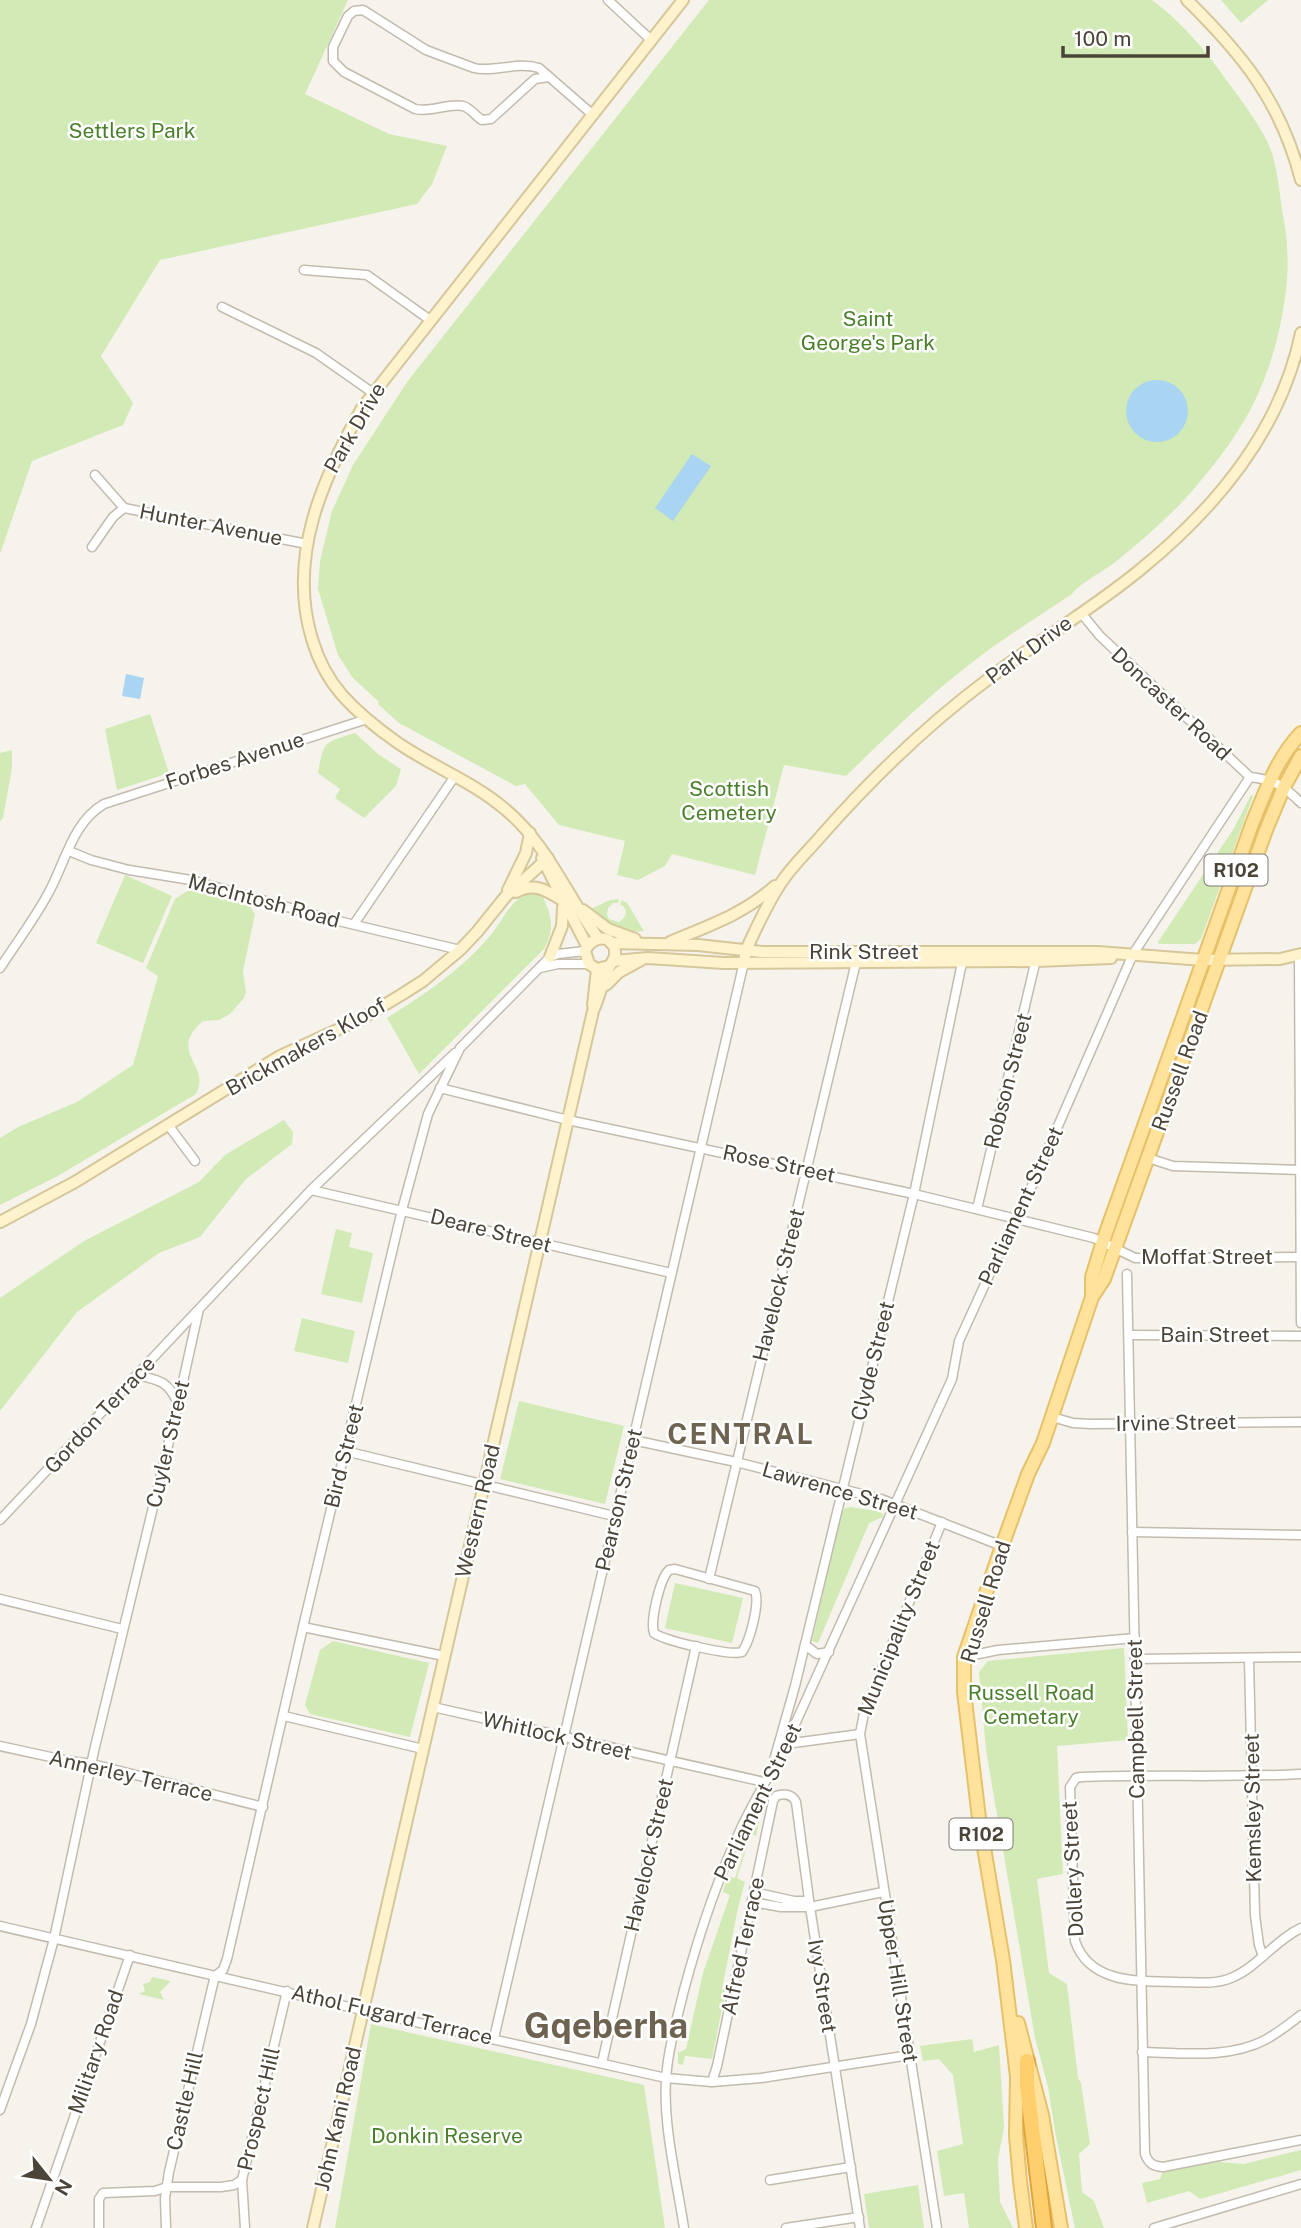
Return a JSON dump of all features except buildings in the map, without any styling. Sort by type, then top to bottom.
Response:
[{"type":"highway","points":[[1027,2061],[1037,2224]]},
{"type":"highway","points":[[1017,2077],[1037,2224]]},
{"type":"main road","name":"R102","points":[[1203,960],[1270,779],[1290,745],[1301,733]]},
{"type":"main road","name":"R102","points":[[1220,960],[1266,830],[1284,787],[1301,756]]},
{"type":"main road","name":"Russell Road","points":[[1092,1297],[1092,1277],[1103,1241],[1203,960]]},
{"type":"main road","name":"Russell Road","points":[[1017,2077],[1003,1960],[977,1804],[964,1692],[964,1657],[1002,1546],[1052,1417],[1092,1297],[1104,1279],[1220,960]]},
{"type":"main road","name":"Russell Road","points":[[1003,1960],[1042,2115],[1062,2228]]},
{"type":"street","points":[[608,0],[651,40]]},
{"type":"street","name":"Park Drive","points":[[586,948],[530,833],[494,800],[399,743],[367,719],[341,694],[326,673],[307,619],[303,590],[307,544],[314,512],[329,470],[362,408],[683,0]]},
{"type":"street","points":[[1187,0],[1233,47],[1259,83],[1281,122],[1301,180]]},
{"type":"street","points":[[549,77],[535,79],[491,119],[482,120],[462,106],[415,109],[344,72],[335,65],[332,53],[345,19],[354,11],[360,10],[426,50],[478,70],[532,66],[543,71],[593,115]]},
{"type":"street","points":[[304,270],[367,275],[430,320]]},
{"type":"street","points":[[222,307],[316,353],[373,393]]},
{"type":"street","name":"Park Drive","points":[[744,962],[746,950],[783,880],[850,803],[926,731],[991,676],[1158,555],[1227,485],[1253,450],[1273,416],[1290,373],[1301,332]]},
{"type":"street","points":[[95,475],[124,508]]},
{"type":"street","name":"Hunter Avenue","points":[[92,547],[113,517],[124,508],[307,544]]},
{"type":"street","name":"Doncaster Road","points":[[1081,613],[1100,636],[1250,777],[1270,779]]},
{"type":"street","name":"Forbes Avenue","points":[[69,851],[78,829],[104,804],[367,719]]},
{"type":"street","points":[[354,924],[455,776]]},
{"type":"street","name":"Parliament Street","points":[[684,2228],[667,2114],[666,2078],[677,2018],[723,1871],[829,1652],[952,1378],[959,1341],[1133,954],[1250,777]]},
{"type":"street","points":[[1270,779],[1284,787],[1301,803]]},
{"type":"street","points":[[506,896],[526,853],[530,833]]},
{"type":"street","points":[[0,968],[39,910],[69,851]]},
{"type":"street","name":"MacIntosh Road","points":[[69,851],[129,870],[204,883],[460,950]]},
{"type":"street","name":"Park Drive","points":[[545,861],[598,938]]},
{"type":"street","name":"Brickmakers Kloof","points":[[0,1222],[75,1182],[280,1056],[361,1019],[423,981],[460,950],[506,896],[545,861]]},
{"type":"street","points":[[668,943],[737,914],[783,880]]},
{"type":"street","points":[[495,909],[516,892],[530,886],[538,887],[563,902],[562,926],[550,957]]},
{"type":"street","points":[[577,905],[620,935],[655,943]]},
{"type":"street","points":[[539,968],[558,964],[593,966],[611,963],[615,952],[611,943],[598,938],[586,948],[550,957]]},
{"type":"street","name":"Rink Street","points":[[611,943],[668,943],[857,957]]},
{"type":"street","points":[[586,948],[593,966]]},
{"type":"street","name":"Rink Street","points":[[611,963],[648,958],[724,963],[857,957],[1037,957],[1098,952],[1203,960],[1300,955]]},
{"type":"street","points":[[1300,955],[1301,1323]]},
{"type":"street","name":"Bird Street","points":[[215,1976],[223,1970],[227,1959],[402,1210],[428,1114],[460,1048],[550,957]]},
{"type":"street","name":"Havelock Street","points":[[709,1579],[857,957]]},
{"type":"street","name":"Clyde Street","points":[[772,1768],[805,1645],[914,1194],[963,957]]},
{"type":"street","name":"Robson Street","points":[[976,1209],[1037,957]]},
{"type":"street","points":[[602,990],[619,972],[648,958]]},
{"type":"street","name":"Pearson Street","points":[[494,2038],[744,962]]},
{"type":"street","name":"Western Road","points":[[364,2010],[593,1012],[611,963]]},
{"type":"street","name":"Western Road","points":[[593,966],[593,1012]]},
{"type":"street","points":[[199,1308],[311,1190],[460,1048]]},
{"type":"street","name":"Rose Street","points":[[440,1088],[568,1120],[914,1194],[1103,1241],[1115,1248]]},
{"type":"street","points":[[169,1126],[195,1161]]},
{"type":"street","points":[[1148,1158],[1173,1166],[1301,1170]]},
{"type":"street","name":"Deare Street","points":[[311,1190],[671,1273]]},
{"type":"street","name":"Moffat Street","points":[[1115,1248],[1135,1258],[1300,1257]]},
{"type":"street","name":"Campbell Street","points":[[1127,1274],[1145,2154],[1148,2162],[1163,2167],[1301,2140]]},
{"type":"street","name":"Gordon Terrace","points":[[0,1521],[199,1308]]},
{"type":"street","name":"Cuyler Street","points":[[0,2110],[32,2024],[54,1939],[122,1629],[199,1308]]},
{"type":"street","name":"Bain Street","points":[[1129,1335],[1301,1336]]},
{"type":"street","points":[[138,1376],[167,1385],[178,1404]]},
{"type":"street","name":"Irvine Street","points":[[1052,1417],[1073,1423],[1301,1422]]},
{"type":"street","name":"Lawrence Street","points":[[632,1440],[842,1488],[895,1504],[1002,1546]]},
{"type":"street","points":[[345,1451],[614,1516]]},
{"type":"street","name":"Municipality Street","points":[[860,1734],[861,1723],[873,1690],[942,1522]]},
{"type":"street","points":[[1132,1532],[1301,1535]]},
{"type":"street","points":[[675,1569],[753,1589],[757,1593],[747,1644],[742,1652],[734,1654],[696,1646],[657,1635],[652,1628],[663,1578],[669,1570],[675,1569]]},
{"type":"street","points":[[0,1599],[122,1629]]},
{"type":"street","points":[[303,1627],[444,1656]]},
{"type":"street","points":[[964,1657],[998,1650],[1135,1638]]},
{"type":"street","points":[[805,1645],[817,1654],[829,1652]]},
{"type":"street","name":"Havelock Street","points":[[602,2063],[696,1646]]},
{"type":"street","points":[[1135,1659],[1301,1657]]},
{"type":"street","name":"Kemsley Street","points":[[1249,1658],[1255,1915],[1256,1934],[1263,1956]]},
{"type":"street","name":"Whitlock Street","points":[[433,1707],[764,1782]]},
{"type":"street","points":[[284,1716],[423,1749]]},
{"type":"street","points":[[786,1744],[860,1734]]},
{"type":"street","name":"Upper Hill Street","points":[[860,1734],[936,2228]]},
{"type":"street","name":"Annerley Terrace","points":[[0,1746],[92,1764],[262,1807]]},
{"type":"street","points":[[1138,1774],[1252,1777],[1301,1774]]},
{"type":"street","name":"Dollery Street","points":[[1138,1774],[1076,1779],[1070,1787],[1070,1801],[1077,1949],[1089,1963],[1105,1974],[1124,1980],[1141,1981]]},
{"type":"street","name":"Alfred Terrace","points":[[712,2082],[773,1801],[776,1796],[785,1794],[794,1799],[796,1806]]},
{"type":"street","name":"Ivy Street","points":[[796,1806],[860,2228]]},
{"type":"street","points":[[753,1897],[781,1907],[883,1892]]},
{"type":"street","name":"Athol Fugard Terrace","points":[[0,1926],[666,2078],[712,2082],[761,2078],[910,2055]]},
{"type":"street","points":[[1141,1981],[1213,1983],[1228,1980],[1301,1928]]},
{"type":"street","name":"Military Road","points":[[36,2228],[130,1955]]},
{"type":"street","name":"Castle Hill","points":[[166,2228],[167,2187],[215,1976]]},
{"type":"street","name":"Prospect Hill","points":[[245,2228],[242,2179],[287,1991]]},
{"type":"street","name":"John Kani Road","points":[[313,2228],[364,2010]]},
{"type":"street","points":[[1142,2052],[1197,2053],[1244,2048],[1264,2040],[1301,2015]]},
{"type":"street","points":[[769,2180],[850,2167]]},
{"type":"street","points":[[99,2228],[99,2199],[103,2193],[155,2191],[167,2187],[221,2187],[234,2185],[242,2179]]},
{"type":"street","points":[[1154,2228],[1301,2184]]},
{"type":"street","points":[[786,2228],[859,2217]]},
{"type":"green space","name":"Settlers Park","points":[[0,0],[348,0],[305,94],[389,134],[447,146],[432,184],[417,204],[160,260],[101,356],[133,403],[123,425],[32,461],[0,554]]},
{"type":"green space","name":"Saint George's Park","points":[[709,0],[1152,0],[1202,48],[1249,111],[1268,143],[1276,167],[1286,233],[1287,284],[1275,345],[1251,408],[1214,465],[1189,495],[1158,525],[1114,563],[957,674],[846,776],[784,765],[755,875],[672,854],[665,866],[638,880],[617,875],[625,841],[559,825],[525,784],[516,786],[399,723],[378,704],[379,702],[353,678],[338,655],[318,589],[320,561],[332,511],[353,465],[407,382]]},
{"type":"green space","points":[[1221,0],[1268,0],[1241,23]]},
{"type":"green space","points":[[150,714],[169,773],[117,790],[105,729]]},
{"type":"green space","points":[[355,733],[378,754],[401,769],[396,786],[364,818],[335,798],[340,789],[318,773],[327,745]]},
{"type":"green space","points":[[12,750],[12,768],[3,818],[0,821],[0,753]]},
{"type":"green space","points":[[1251,795],[1253,796],[1201,939],[1195,944],[1159,944],[1233,830]]},
{"type":"green space","points":[[125,875],[172,896],[143,963],[96,943]]},
{"type":"green space","points":[[189,890],[199,890],[249,905],[255,914],[243,971],[246,992],[244,998],[230,1014],[219,1020],[203,1021],[193,1032],[189,1042],[189,1050],[199,1074],[196,1094],[56,1177],[0,1205],[0,1138],[18,1127],[77,1102],[133,1065],[158,976],[146,968],[175,899]]},
{"type":"green space","points":[[530,893],[542,895],[550,916],[550,935],[544,949],[419,1074],[387,1018],[455,971],[490,936],[513,904]]},
{"type":"green space","points":[[619,899],[618,903],[613,903],[608,908],[609,919],[619,922],[624,918],[626,911],[620,904],[622,900],[627,903],[644,931],[621,930],[603,920],[591,909]]},
{"type":"green space","points":[[284,1120],[293,1132],[292,1144],[246,1179],[200,1237],[159,1253],[77,1312],[0,1411],[0,1298],[84,1241],[199,1182],[225,1155]]},
{"type":"green space","points":[[336,1229],[352,1233],[349,1247],[373,1253],[362,1303],[321,1294]]},
{"type":"green space","points":[[302,1318],[355,1331],[348,1363],[294,1351]]},
{"type":"green space","points":[[519,1401],[624,1426],[605,1504],[500,1479]]},
{"type":"green space","points":[[845,1508],[882,1512],[883,1517],[869,1523],[818,1643],[812,1641],[841,1514]]},
{"type":"green space","points":[[675,1583],[743,1598],[732,1643],[665,1628]]},
{"type":"green space","points":[[333,1641],[429,1663],[410,1737],[310,1714],[305,1705],[320,1650]]},
{"type":"green space","name":"Russell Road Cemetary","points":[[1124,1648],[1128,1740],[1057,1746],[1063,1874],[1037,1879],[1049,1973],[1067,1984],[1078,2078],[1090,2144],[1079,2154],[1082,2192],[1094,2201],[1104,2228],[1075,2228],[1048,2087],[1035,2038],[986,1750],[979,1672],[988,1661]]},
{"type":"green space","points":[[759,1802],[763,1804],[756,1836],[751,1834],[737,1878],[745,1882],[722,1989],[726,1988],[712,2059],[685,2056],[683,2065],[678,2064],[678,2053],[686,2049],[703,1973],[730,1895],[723,1892],[727,1877],[735,1878],[750,1834],[746,1832]]},
{"type":"green space","points":[[152,1977],[171,1981],[160,1992],[164,2000],[139,1994],[145,1991],[143,1984],[150,1982]]},
{"type":"green space","name":"Donkin Reserve","points":[[371,2024],[644,2085],[665,2228],[335,2228]]},
{"type":"green space","points":[[972,2039],[974,2052],[999,2045],[1004,2128],[998,2159],[1000,2202],[1013,2228],[969,2228],[964,2193],[944,2196],[937,2151],[963,2144],[953,2075],[939,2059],[923,2061],[920,2046]]},
{"type":"green space","points":[[1301,2150],[1301,2170],[1200,2199],[1189,2191],[1147,2203],[1142,2183],[1160,2179],[1163,2171],[1218,2162],[1244,2164]]},
{"type":"green space","points":[[918,2185],[924,2228],[869,2228],[864,2194]]},
{"type":"water","points":[[1157,380],[1179,389],[1188,411],[1179,433],[1157,442],[1135,433],[1126,411],[1135,389]]},
{"type":"water","points":[[692,454],[711,466],[673,521],[655,508]]},
{"type":"water","points":[[126,674],[144,678],[140,699],[122,696]]},
{"type":"district","name":"CENTRAL","points":[[741,1434]]},
{"type":"district","name":"Gqeberha","points":[[606,2026]]},
{"type":"park label","name":"Scottish Cemetery","points":[[729,801]]}]
